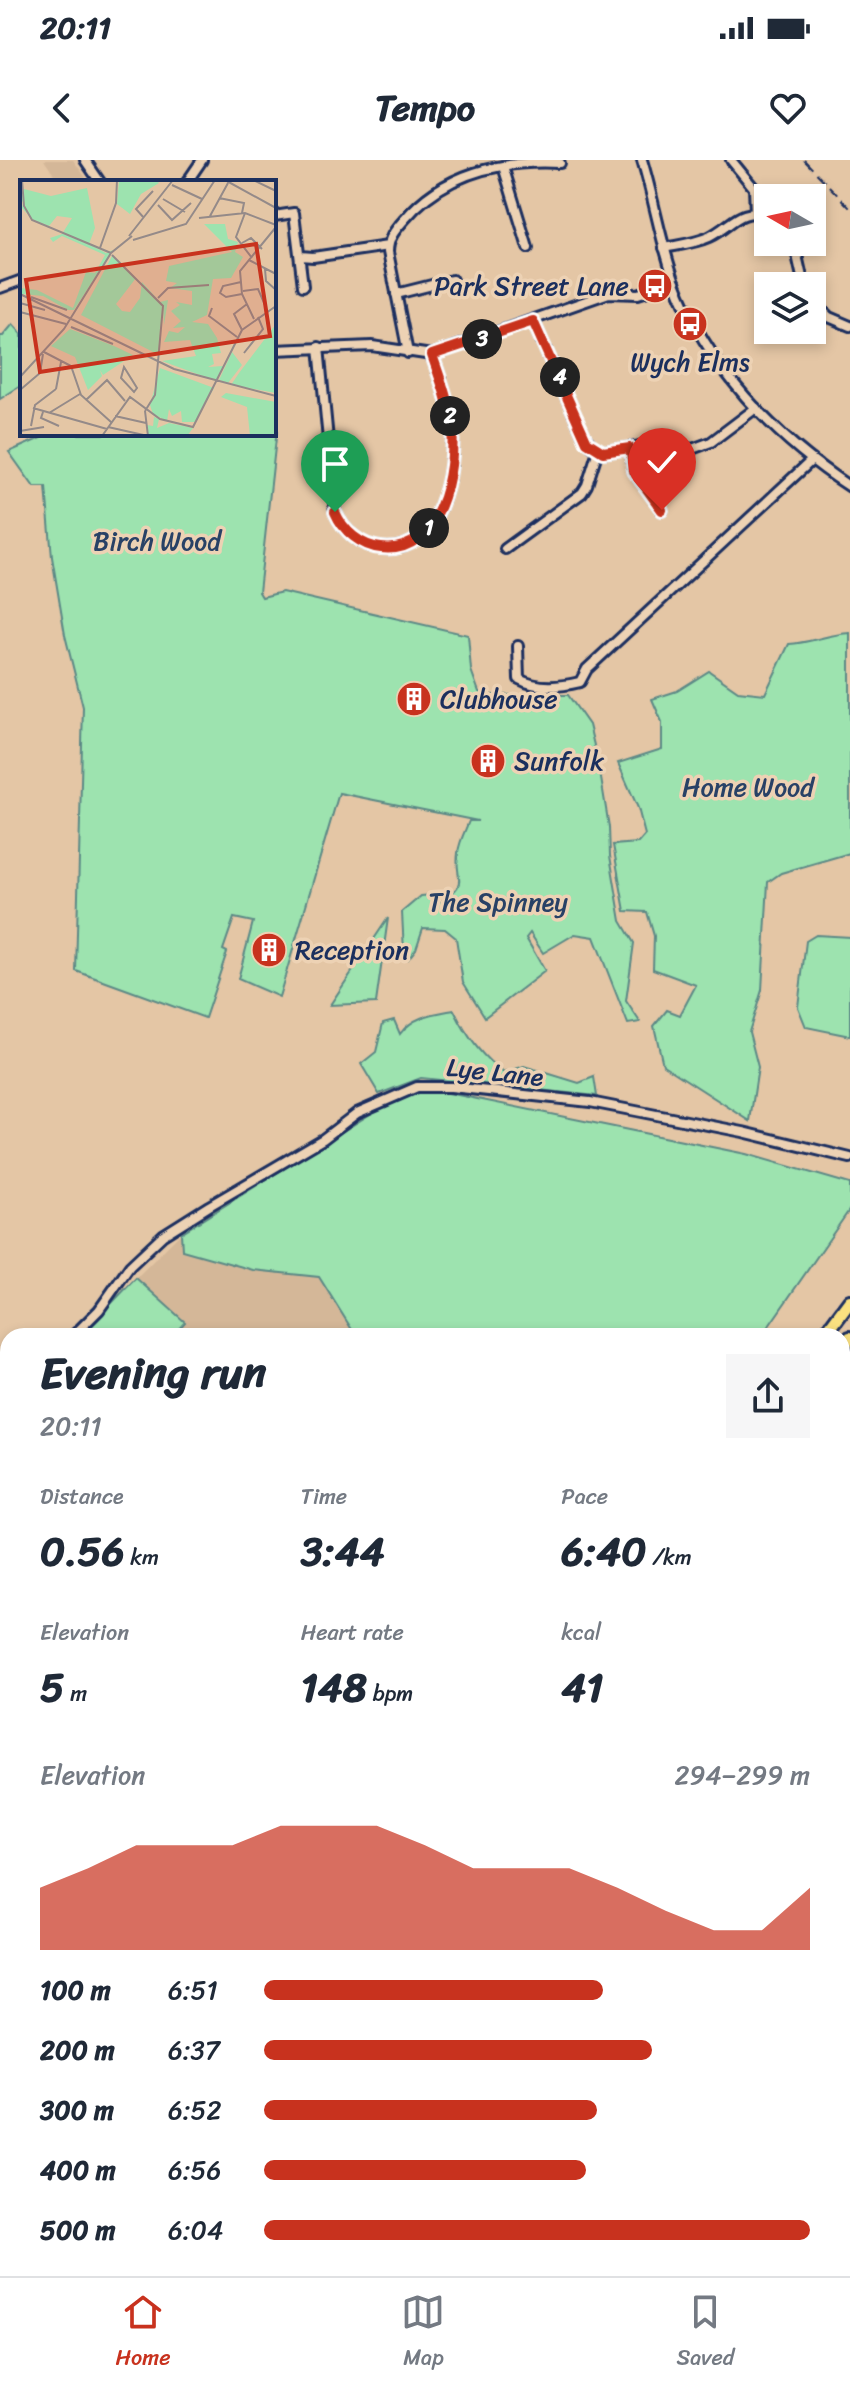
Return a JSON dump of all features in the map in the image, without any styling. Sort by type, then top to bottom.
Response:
[{"type":"highway","points":[[830,1328],[850,1301]]},
{"type":"street","points":[[85,160],[99,180]]},
{"type":"street","points":[[188,180],[202,160]]},
{"type":"street","points":[[642,160],[675,282],[707,344],[727,375],[756,408],[812,460],[850,487]]},
{"type":"street","points":[[731,160],[754,188]]},
{"type":"street","points":[[408,353],[388,246],[400,224],[431,193],[466,175],[528,162],[560,163]]},
{"type":"street","points":[[503,166],[528,248]]},
{"type":"street","points":[[664,248],[712,236],[740,216],[754,212]]},
{"type":"street","points":[[276,216],[294,213],[303,286]]},
{"type":"street","points":[[300,256],[313,257],[388,246]]},
{"type":"street","points":[[396,294],[452,280]]},
{"type":"street","points":[[0,288],[20,281]]},
{"type":"street","points":[[276,350],[379,347],[432,355],[609,293],[638,294],[675,282]]},
{"type":"street","points":[[826,314],[850,326]]},
{"type":"street","points":[[533,321],[584,436],[598,450],[610,452],[661,443],[685,448],[699,447],[711,442],[756,408]]},
{"type":"street","points":[[319,347],[335,512],[343,526],[356,538],[377,548],[389,549],[400,548],[424,535],[441,507],[451,454],[452,428],[432,355]]},
{"type":"street","points":[[630,448],[634,471],[662,510]]},
{"type":"street","points":[[505,549],[582,493],[598,450]]},
{"type":"street","points":[[518,646],[519,679],[533,685],[548,686],[580,682],[587,669],[812,460]]},
{"type":"street","name":"Lye Lane","points":[[81,1328],[99,1310],[130,1266],[163,1235],[323,1139],[357,1113],[417,1087],[451,1087],[590,1102],[743,1132],[850,1158]]},
{"type":"shaded area","points":[[44,160],[73,160],[88,180],[58,180]]},
{"type":"shaded area","points":[[181,1233],[183,1250],[253,1270],[319,1277],[351,1328],[179,1328],[185,1322],[136,1278]]},
{"type":"green space","points":[[13,324],[20,332],[20,386],[0,399],[0,336]]},
{"type":"green space","points":[[276,428],[277,429],[259,592],[262,597],[282,592],[468,635],[471,670],[479,692],[488,695],[568,695],[589,725],[599,766],[621,921],[634,943],[626,1001],[640,1022],[628,1024],[594,937],[575,934],[543,953],[530,933],[526,938],[545,971],[485,1017],[463,982],[456,938],[445,929],[423,928],[416,949],[408,959],[404,952],[402,912],[421,896],[432,895],[438,903],[455,890],[459,881],[457,863],[461,841],[469,821],[478,821],[339,793],[279,997],[238,979],[253,922],[234,918],[223,950],[227,952],[205,1018],[76,971],[83,707],[65,635],[52,557],[46,487],[34,487],[9,452],[43,437],[276,436]]},
{"type":"green space","name":"Home Wood","points":[[850,633],[850,853],[781,873],[768,882],[762,990],[749,1032],[758,1067],[750,1121],[663,1065],[654,1026],[667,1010],[680,1015],[696,985],[653,969],[654,936],[647,912],[625,911],[613,845],[638,843],[645,835],[638,808],[618,763],[662,749],[662,722],[652,699],[677,691],[709,671],[738,691],[765,694],[789,644]]},
{"type":"green space","points":[[388,918],[376,1003],[330,1005]]},
{"type":"green space","points":[[816,935],[850,937],[850,1036],[806,1027],[798,1007],[806,941]]},
{"type":"green space","points":[[454,1010],[475,1045],[504,1073],[524,1066],[579,1083],[594,1077],[597,1096],[421,1078],[379,1094],[361,1064],[376,1052],[383,1023],[394,1020],[400,1034],[417,1020]]},
{"type":"green space","points":[[433,1090],[746,1154],[850,1184],[850,1209],[768,1328],[351,1328],[319,1277],[253,1270],[182,1250],[181,1233],[399,1096]]},
{"type":"green space","points":[[136,1278],[185,1322],[180,1328],[88,1328]]},
{"type":"railway","points":[[804,160],[850,208]]},
{"type":"place","name":"Park Street Lane","points":[[655,286]]},
{"type":"place","name":"Wych Elms","points":[[690,324]]},
{"type":"place","name":"Clubhouse","points":[[414,699]]},
{"type":"place","name":"Sunfolk","points":[[488,761]]},
{"type":"place","name":"Reception","points":[[269,950]]},
{"type":"route","points":[[335,512],[349,533],[377,548],[400,548],[424,535],[441,507],[452,441],[446,399],[432,355],[533,321],[587,442],[603,452],[630,448],[634,471],[662,510]]},
{"type":"park label","name":"Birch Wood","points":[[157,541]]},
{"type":"park label","name":"The Spinney","points":[[498,902]]}]
